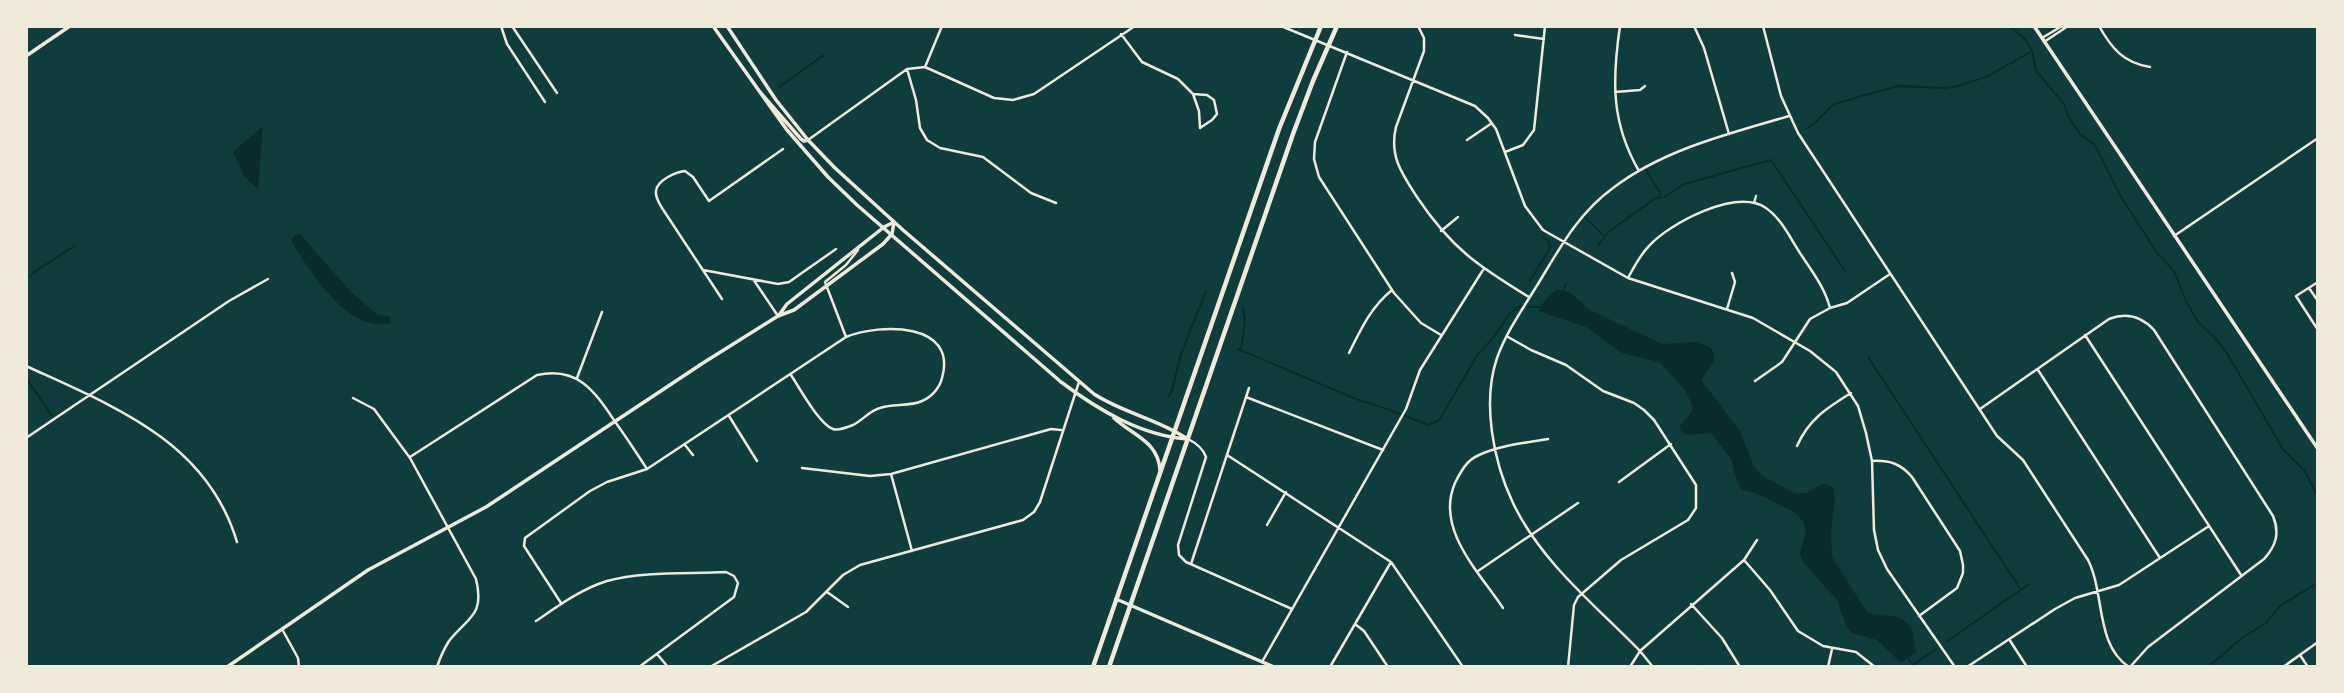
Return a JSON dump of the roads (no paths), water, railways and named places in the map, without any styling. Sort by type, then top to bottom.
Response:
[{"type":"highway","points":[[1093,667],[1279,129],[1321,26]]},
{"type":"highway","points":[[1109,667],[1293,134],[1337,26]]},
{"type":"street","points":[[26,56],[70,26]]},
{"type":"street","points":[[500,26],[507,44],[545,102]]},
{"type":"street","points":[[510,26],[557,93]]},
{"type":"street","points":[[713,26],[786,130],[828,177],[1076,393],[1139,434],[1158,456],[1160,473]]},
{"type":"street","points":[[727,26],[776,100],[808,140],[894,222],[1102,399],[1121,410],[1174,430],[1204,451],[1206,457],[1178,545],[1179,555],[1191,564],[1293,609]]},
{"type":"street","points":[[925,67],[942,26]]},
{"type":"street","points":[[750,81],[801,139],[806,141],[907,69],[925,67],[994,99],[1013,100],[1034,94],[1135,26]]},
{"type":"street","points":[[1281,26],[1475,106],[1492,123],[1525,206],[1543,230],[1628,278],[1753,318],[1822,359],[1836,372],[1851,393],[1862,417],[1872,461],[1876,545],[1884,564],[1955,667]]},
{"type":"street","points":[[1419,26],[1424,38],[1424,51],[1396,127],[1394,152],[1400,171],[1441,231],[1461,252],[1483,270],[1530,297]]},
{"type":"street","points":[[1505,152],[1522,145],[1534,130],[1545,26]]},
{"type":"street","points":[[1620,26],[1615,92],[1621,132],[1639,171]]},
{"type":"street","points":[[1694,26],[1704,48],[1729,134]]},
{"type":"street","points":[[1763,26],[1789,116],[1805,145],[1997,436],[2023,460],[2088,560],[2110,645],[2118,658],[2130,667],[2148,647],[2264,559],[2273,549],[2277,534],[2275,520],[2154,330],[2145,321],[2123,315],[2109,318],[1980,409]]},
{"type":"street","points":[[2034,26],[2318,449]]},
{"type":"street","points":[[2043,40],[2062,26]]},
{"type":"street","points":[[2043,40],[2068,26]]},
{"type":"street","points":[[2099,26],[2113,50],[2130,62],[2150,67]]},
{"type":"street","points":[[1121,34],[1142,62],[1178,79],[1193,94],[1199,111],[1200,128],[1215,117],[1217,108],[1214,100],[1207,95],[1193,94]]},
{"type":"street","points":[[1515,35],[1544,39]]},
{"type":"street","points":[[1347,52],[1315,142],[1314,159],[1324,186],[1392,290],[1421,323],[1441,335]]},
{"type":"street","points":[[907,69],[916,100],[920,128],[928,140],[940,148],[983,157],[1031,193],[1056,203]]},
{"type":"street","points":[[1615,92],[1640,90],[1645,86]]},
{"type":"street","points":[[1653,667],[1554,565],[1530,534],[1506,487],[1496,449],[1491,398],[1497,358],[1573,226],[1613,187],[1676,152],[1789,116]]},
{"type":"street","points":[[1467,140],[1492,123]]},
{"type":"street","points":[[2174,236],[2318,138]]},
{"type":"street","points":[[722,299],[662,208],[655,195],[656,188],[677,172],[685,171],[693,177],[709,201],[783,149]]},
{"type":"street","points":[[1754,203],[1756,196]]},
{"type":"street","points":[[1628,278],[1648,246],[1670,229],[1722,204],[1738,201],[1754,203],[1777,219],[1824,290],[1830,308]]},
{"type":"street","points":[[1441,231],[1458,218]]},
{"type":"street","points":[[778,316],[787,304],[884,227],[894,222]]},
{"type":"street","points":[[227,667],[368,570],[486,506],[778,316],[794,310],[869,256],[892,234],[894,222]]},
{"type":"street","points":[[846,337],[825,282],[846,265],[859,248]]},
{"type":"street","points":[[703,270],[778,284],[789,282],[836,249]]},
{"type":"street","points":[[1262,662],[1401,419],[1416,379],[1483,270]]},
{"type":"street","points":[[1727,309],[1735,282],[1732,273]]},
{"type":"street","points":[[1755,382],[1782,362],[1810,319],[1830,308],[1847,303],[1890,274]]},
{"type":"street","points":[[26,438],[229,301],[268,279]]},
{"type":"street","points":[[753,279],[778,316]]},
{"type":"street","points":[[2318,282],[2296,296],[2318,330]]},
{"type":"street","points":[[2309,288],[2318,301]]},
{"type":"street","points":[[1349,353],[1378,301],[1392,290]]},
{"type":"street","points":[[577,378],[602,312]]},
{"type":"street","points":[[561,603],[524,545],[524,538],[590,491],[607,482],[648,469],[846,337],[862,330],[906,329],[931,338],[942,347],[946,360],[938,389],[923,401],[879,408],[855,424],[838,430],[824,423],[791,374]]},
{"type":"street","points":[[2085,335],[2241,575]]},
{"type":"street","points":[[1507,337],[1531,351],[1566,365],[1602,391],[1638,406],[1651,416],[1696,485],[1697,503],[1692,515],[1684,523],[1621,560],[1583,593],[1574,605],[1569,667]]},
{"type":"street","points":[[26,366],[91,395],[148,426],[191,463],[218,500],[237,542]]},
{"type":"street","points":[[2038,369],[2160,558]]},
{"type":"street","points":[[410,458],[537,375],[561,373],[577,378],[593,389],[648,469]]},
{"type":"street","points":[[710,667],[806,612],[843,575],[860,565],[1030,516],[1040,502],[1079,382]]},
{"type":"street","points":[[1191,564],[1249,388]]},
{"type":"street","points":[[1797,446],[1803,432],[1815,417],[1851,393]]},
{"type":"street","points":[[1246,397],[1382,450]]},
{"type":"street","points":[[353,398],[374,409],[410,458],[476,579],[479,597],[472,617],[446,645],[438,667]]},
{"type":"street","points":[[1110,415],[1172,438],[1188,439]]},
{"type":"street","points":[[729,416],[757,461]]},
{"type":"street","points":[[802,468],[870,476],[891,474],[1051,429],[1063,430]]},
{"type":"street","points":[[1503,608],[1455,535],[1449,516],[1450,496],[1464,466],[1478,455],[1548,439]]},
{"type":"street","points":[[1619,482],[1671,444]]},
{"type":"street","points":[[685,445],[693,455]]},
{"type":"street","points":[[1227,454],[1391,562],[1463,667]]},
{"type":"street","points":[[1872,461],[1894,463],[1905,469],[1962,557],[1963,573],[1957,588],[1919,616]]},
{"type":"street","points":[[891,474],[912,551]]},
{"type":"street","points":[[1267,525],[1286,492]]},
{"type":"street","points":[[1478,570],[1578,503]]},
{"type":"street","points":[[1967,667],[2066,603],[2119,585],[2209,526]]},
{"type":"street","points":[[1630,667],[1640,651],[1744,560],[1757,540]]},
{"type":"street","points":[[1744,560],[1770,590],[1795,628],[1813,642],[1832,649],[1856,652],[1875,667]]},
{"type":"street","points":[[1329,667],[1391,562]]},
{"type":"street","points":[[536,621],[588,588],[628,577],[726,572],[734,576],[738,583],[733,597],[639,667]]},
{"type":"street","points":[[827,592],[848,607]]},
{"type":"street","points":[[1116,599],[1274,667]]},
{"type":"street","points":[[1692,604],[1722,638],[1740,667]]},
{"type":"street","points":[[1355,624],[1364,631],[1388,667]]},
{"type":"street","points":[[282,629],[298,658],[299,667]]},
{"type":"street","points":[[2009,639],[2027,667]]},
{"type":"street","points":[[2283,667],[2318,642]]},
{"type":"street","points":[[1828,667],[1832,649]]},
{"type":"street","points":[[657,654],[668,667]]},
{"type":"street","points":[[2300,655],[2308,667]]},
{"type":"water","points":[[263,126],[258,189],[244,176],[233,152]]},
{"type":"water","points":[[296,234],[300,234],[353,294],[378,315],[389,316],[391,323],[375,324],[360,319],[332,298],[291,241]]},
{"type":"water","points":[[1557,289],[1569,292],[1590,310],[1662,344],[1695,342],[1710,347],[1714,353],[1714,361],[1701,380],[1740,431],[1754,466],[1763,476],[1796,494],[1806,493],[1824,483],[1833,487],[1835,497],[1831,531],[1832,557],[1867,612],[1897,617],[1908,624],[1917,652],[1901,663],[1877,640],[1852,633],[1847,628],[1837,600],[1802,561],[1800,553],[1806,531],[1803,521],[1795,513],[1767,498],[1743,490],[1738,485],[1731,459],[1711,433],[1687,435],[1681,431],[1680,425],[1692,412],[1693,407],[1685,390],[1659,362],[1622,353],[1586,327],[1539,311],[1544,301]]},
{"type":"waterway","points":[[2010,26],[2025,39],[2032,51],[2036,71],[2064,104],[2080,134],[2095,145],[2120,195],[2157,253],[2174,271],[2198,322],[2227,353],[2282,448],[2304,470],[2318,497]]},
{"type":"waterway","points":[[1806,129],[1834,104],[1898,86],[1959,86],[1988,76],[2032,51]]},
{"type":"waterway","points":[[779,87],[824,55]]},
{"type":"waterway","points":[[1656,198],[1664,197],[1684,184],[1771,160],[1845,271]]},
{"type":"waterway","points":[[1598,246],[1607,233],[1661,194],[1646,170]]},
{"type":"waterway","points":[[1585,217],[1604,236]]},
{"type":"waterway","points":[[1530,281],[1550,248],[1549,241],[1543,237]]},
{"type":"waterway","points":[[33,273],[71,248]]},
{"type":"waterway","points":[[26,278],[31,275]]},
{"type":"waterway","points":[[1564,289],[1566,284]]},
{"type":"waterway","points":[[1168,397],[1181,354],[1206,291]]},
{"type":"waterway","points":[[1238,349],[1356,399],[1429,425],[1439,420],[1478,354],[1494,337],[1510,313],[1521,306]]},
{"type":"waterway","points":[[1530,307],[1541,307]]},
{"type":"waterway","points":[[1241,351],[1245,320],[1243,308]]},
{"type":"waterway","points":[[1868,357],[2021,590]]},
{"type":"waterway","points":[[28,381],[52,416]]},
{"type":"waterway","points":[[2208,667],[2242,638],[2266,623],[2281,605],[2318,583]]},
{"type":"waterway","points":[[1946,642],[2029,584]]},
{"type":"waterway","points":[[1913,665],[1936,649]]},
{"type":"waterway","points":[[1908,658],[1914,667]]}]
